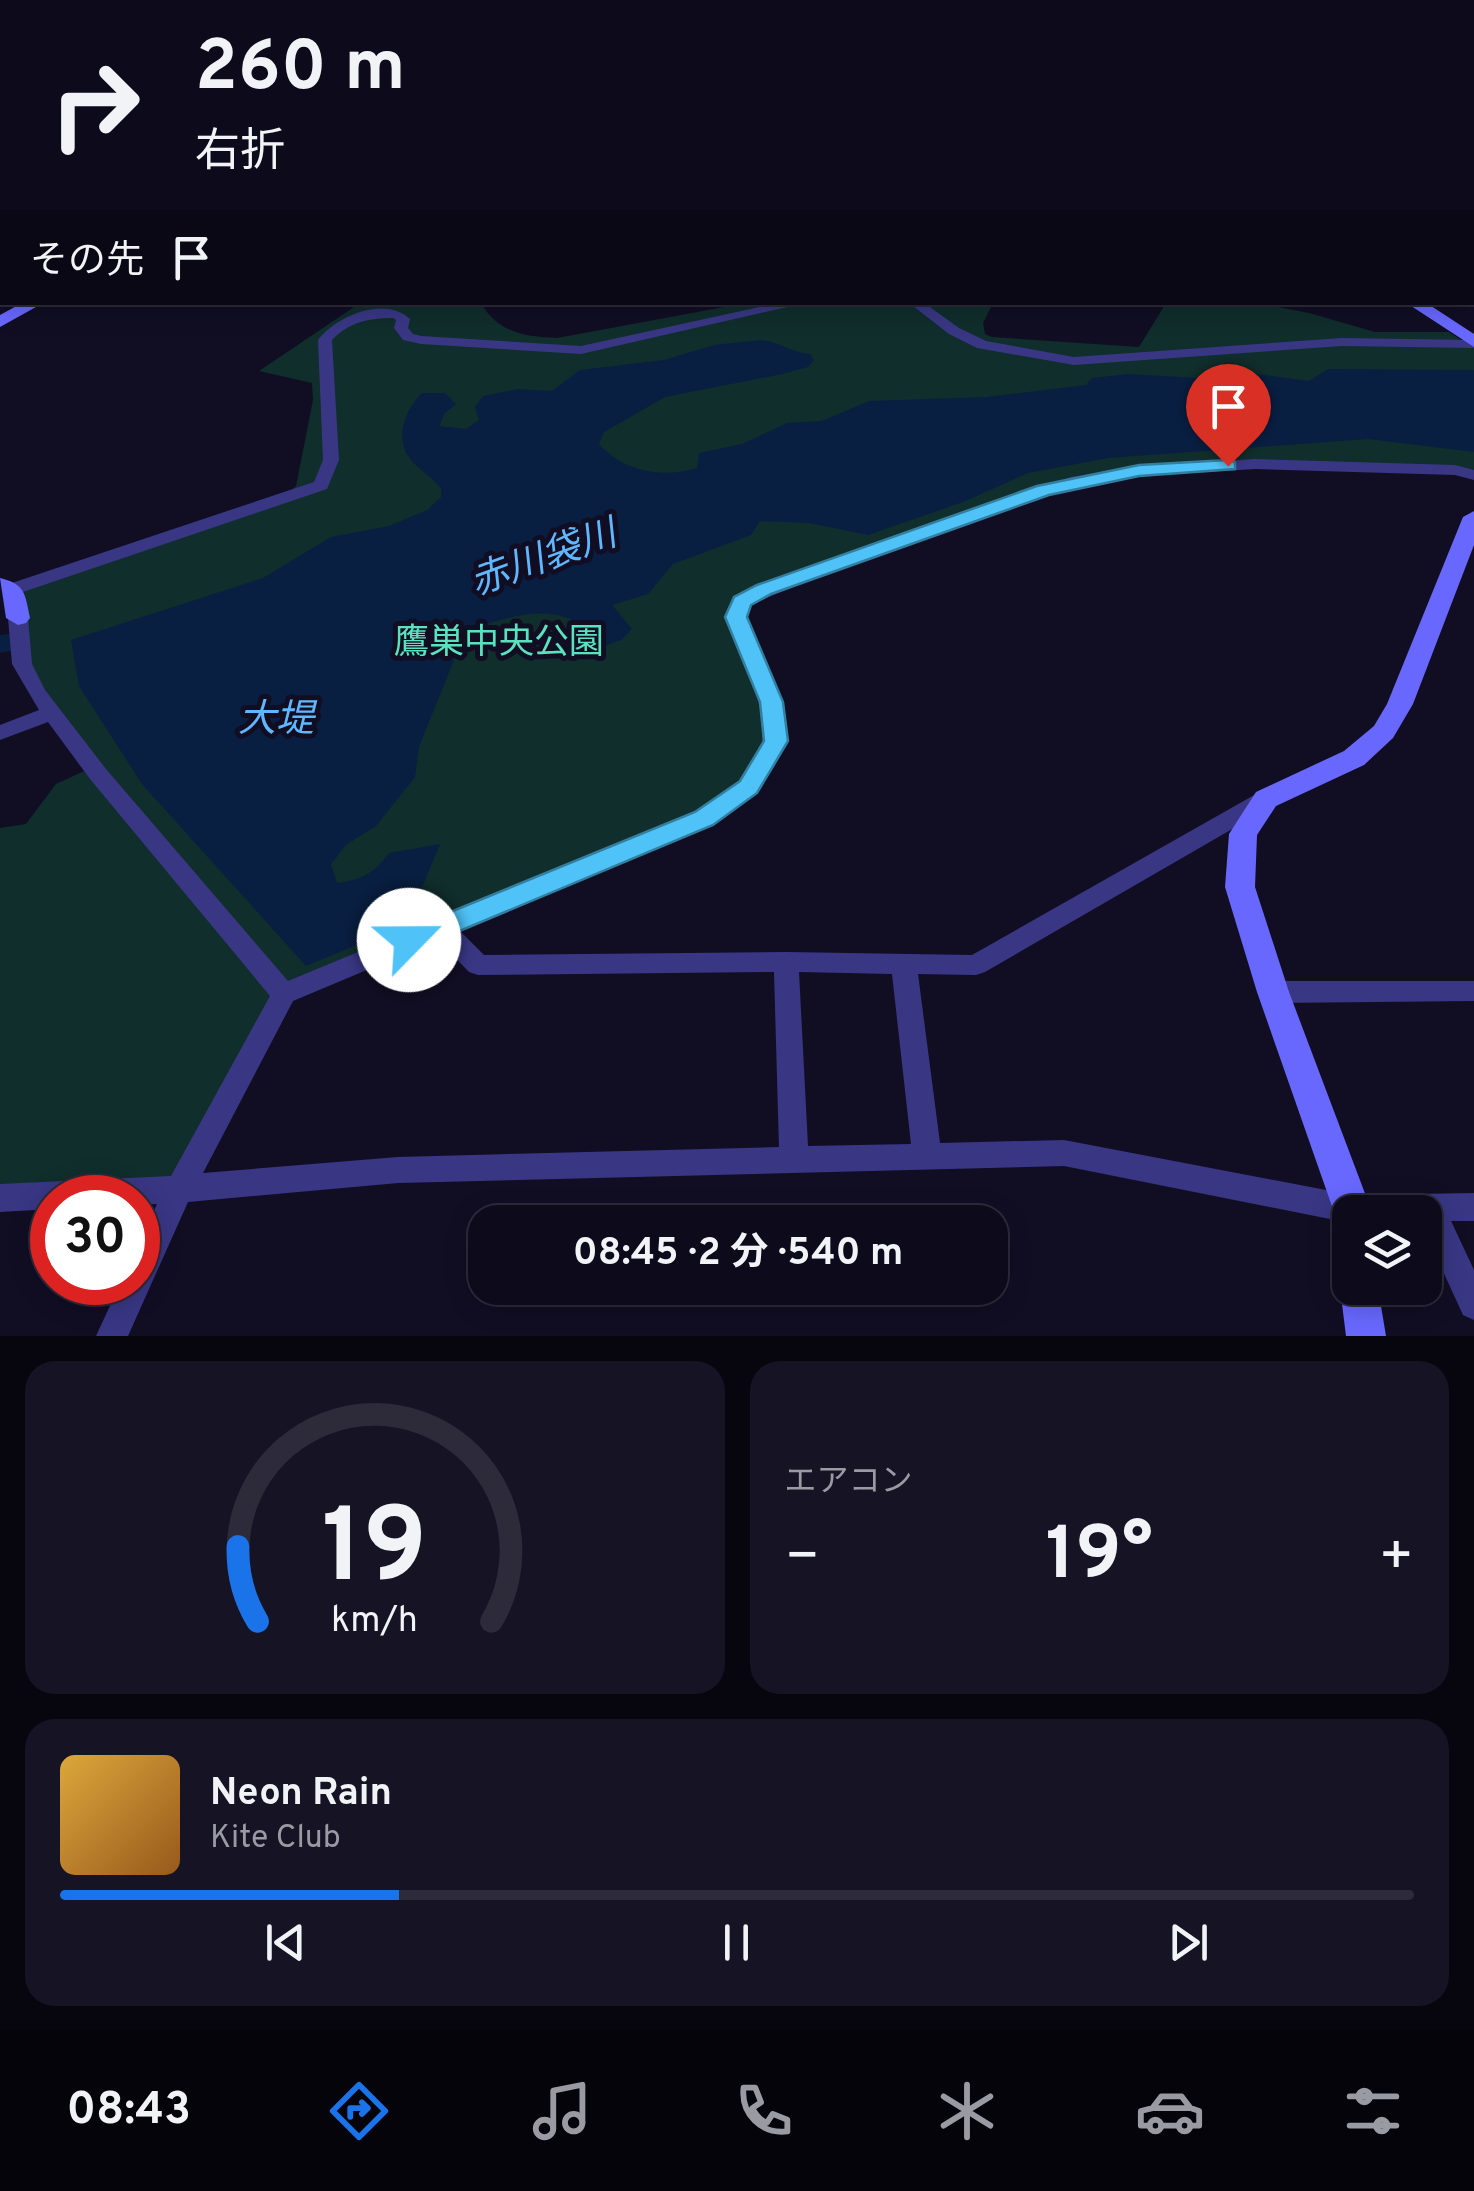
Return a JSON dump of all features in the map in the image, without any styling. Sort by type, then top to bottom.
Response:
[{"type":"street","points":[[0,322],[31,305]]},
{"type":"street","points":[[284,994],[36,692],[22,664],[18,618],[6,587],[320,485],[332,460],[325,340],[329,332],[357,318],[396,314],[403,319],[401,328],[408,337],[421,340],[558,352],[788,305]]},
{"type":"street","points":[[918,305],[982,346],[1074,360],[1342,342],[1474,343]]},
{"type":"street","points":[[1418,305],[1474,343]]},
{"type":"street","points":[[160,1231],[284,994],[704,818],[748,787],[776,741],[771,702],[736,617],[742,602],[764,589],[1044,490],[1124,473],[1254,464],[1455,470],[1474,474]]},
{"type":"street","points":[[440,927],[478,965],[976,965],[1266,799],[1354,758],[1384,732],[1400,704],[1474,517]]},
{"type":"street","points":[[0,733],[51,713]]},
{"type":"street","points":[[1266,799],[1242,834],[1240,886],[1272,992],[1346,1195]]},
{"type":"street","points":[[786,962],[794,1160]]},
{"type":"street","points":[[904,966],[928,1158]]},
{"type":"street","points":[[1272,992],[1474,991]]},
{"type":"street","points":[[0,1198],[179,1189],[398,1170],[1064,1153],[1332,1207]]},
{"type":"street","points":[[1442,1208],[1474,1208]]},
{"type":"street","points":[[1442,1234],[1474,1304]]},
{"type":"street","points":[[112,1336],[126,1305]]},
{"type":"street","points":[[1361,1305],[1366,1336]]},
{"type":"green space","name":"鷹巣中央公園","points":[[357,305],[482,305],[495,321],[513,331],[557,338],[735,305],[992,305],[983,323],[985,334],[1139,347],[1165,305],[1267,305],[1375,332],[1449,332],[1467,344],[1474,344],[1474,475],[1255,464],[1077,481],[742,602],[776,741],[724,807],[284,994],[179,1189],[160,1190],[160,1175],[30,1175],[30,1196],[0,1198],[0,828],[26,824],[56,784],[93,767],[36,692],[13,589],[283,498],[296,486],[313,400],[312,383],[259,371]]},
{"type":"water","name":"大堤","points":[[760,340],[810,354],[814,360],[808,367],[782,374],[665,397],[604,432],[599,444],[631,466],[670,473],[697,468],[699,453],[742,444],[787,423],[822,421],[869,401],[986,397],[1086,385],[1092,378],[1129,374],[1199,378],[1234,371],[1309,381],[1328,369],[1474,370],[1474,452],[1368,439],[1108,458],[1028,473],[963,502],[868,535],[809,523],[760,521],[751,535],[673,564],[648,594],[612,605],[632,629],[621,640],[605,646],[579,623],[548,614],[520,615],[466,630],[419,747],[415,777],[376,826],[346,845],[331,864],[337,883],[346,882],[367,874],[389,853],[440,844],[423,885],[385,933],[306,966],[142,784],[79,686],[71,640],[263,578],[331,537],[389,526],[427,510],[441,497],[441,489],[411,460],[402,434],[406,416],[422,393],[445,393],[456,404],[445,413],[439,426],[466,429],[479,420],[475,407],[483,396],[519,389],[552,391],[580,370],[664,360],[714,345]]},
{"type":"waterway","name":"赤川袋川","points":[[0,644],[10,643]]},
{"type":"route","points":[[409,940],[704,818],[748,787],[776,741],[771,702],[736,617],[742,602],[764,589],[1077,481],[1139,471],[1228,466]]}]
